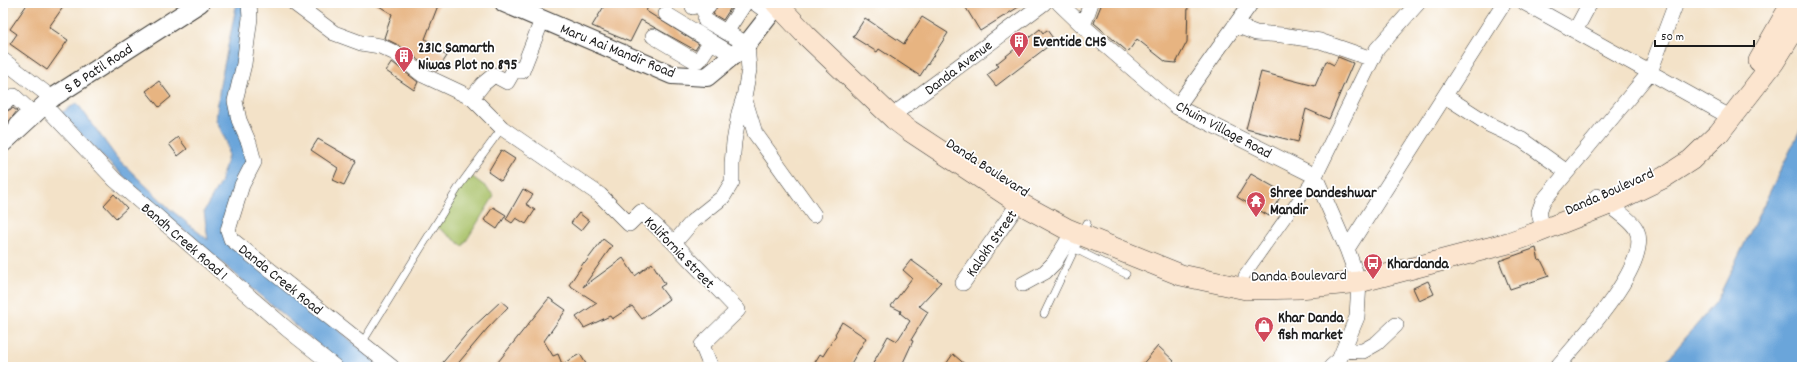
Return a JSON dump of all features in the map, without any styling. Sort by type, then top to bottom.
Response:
[{"type":"main road","points":[[778,5],[898,114],[910,131],[980,170],[1079,235],[1109,239],[1184,269],[1246,289],[1300,288],[1358,278],[1508,243],[1602,200],[1663,178],[1691,160],[1719,133],[1725,115],[1774,62],[1778,42],[1792,3]]},
{"type":"main road","points":[[778,5],[806,35],[849,68]]},
{"type":"main road","points":[[1778,42],[1802,17]]},
{"type":"main road","name":"Danda Boulevard","points":[[1184,269],[1211,270],[1244,276],[1283,278],[1358,278],[1520,230],[1541,221],[1602,200]]},
{"type":"street","name":"S B Patil Road","points":[[3,143],[22,122],[48,102],[200,3]]},
{"type":"street","name":"Danda Creek Road","points":[[249,3],[250,18],[244,64],[235,101],[239,120],[249,143],[254,162],[242,185],[228,231],[231,239],[392,367]]},
{"type":"street","name":"Kolifornia street","points":[[294,3],[334,33],[361,43],[385,48],[395,53],[423,75],[472,98],[502,128],[600,195],[629,224],[641,212],[674,243],[738,310],[702,345],[711,367]]},
{"type":"street","name":"Maru Aai Mandir Road","points":[[504,3],[522,6],[542,20],[672,75],[707,77],[740,49],[778,5]]},
{"type":"street","points":[[726,32],[745,3]]},
{"type":"street","points":[[755,3],[778,5]]},
{"type":"street","name":"Danda Avenue","points":[[898,114],[1044,3]]},
{"type":"street","name":"Chuim Village Road","points":[[1059,3],[1083,26],[1177,107],[1315,176]]},
{"type":"street","points":[[1083,26],[1091,3]]},
{"type":"street","points":[[1177,107],[1251,3]]},
{"type":"street","points":[[1244,276],[1315,176],[1378,49],[1418,3]]},
{"type":"street","points":[[1347,249],[1504,3]]},
{"type":"street","points":[[1525,3],[1725,115]]},
{"type":"street","points":[[1575,31],[1590,3]]},
{"type":"street","points":[[1541,221],[1539,212],[1543,201],[1650,72],[1676,3]]},
{"type":"street","points":[[674,243],[693,222],[723,197],[732,182],[734,142],[749,70],[740,49],[726,32],[701,9]]},
{"type":"street","points":[[666,14],[711,42],[740,49]]},
{"type":"street","points":[[472,98],[483,84],[494,75],[507,82],[515,68],[522,71],[542,20]]},
{"type":"street","points":[[1235,25],[1256,33],[1282,35],[1320,41],[1372,59]]},
{"type":"street","points":[[654,36],[695,61],[699,60],[711,42]]},
{"type":"street","name":"Bandh Creek Road 1","points":[[3,60],[48,102],[115,180],[287,329],[335,367]]},
{"type":"street","points":[[3,104],[12,96],[16,97],[29,110],[22,122],[3,137]]},
{"type":"street","points":[[1445,96],[1490,125],[1522,140],[1567,172]]},
{"type":"street","points":[[744,97],[755,133],[814,215]]},
{"type":"street","points":[[1315,176],[1358,278],[1357,317],[1338,361]]},
{"type":"street","name":"Kalokh Street","points":[[963,283],[1022,198]]},
{"type":"street","points":[[1557,367],[1623,284],[1633,266],[1639,248],[1640,237],[1636,228],[1602,200]]},
{"type":"street","points":[[1023,284],[1045,272],[1079,235]]},
{"type":"street","points":[[1338,361],[1363,352],[1377,343],[1396,325]]},
{"type":"lane","points":[[362,342],[460,185],[502,128]]},
{"type":"lane","points":[[1044,314],[1079,235],[1126,274]]},
{"type":"green space","points":[[466,172],[486,187],[494,196],[463,246],[436,226]]},
{"type":"water","points":[[241,3],[252,3],[233,101],[251,164],[226,231],[381,367],[344,367],[151,202],[105,159],[61,113],[77,103],[117,158],[170,209],[208,240],[204,211],[220,183],[228,156],[227,143],[216,120],[220,85],[236,7]]},
{"type":"water","points":[[1802,126],[1802,367],[1661,367],[1716,302]]},
{"type":"building","points":[[28,3],[66,3],[49,27],[68,40],[47,70],[10,44],[17,34],[10,29]]},
{"type":"building","points":[[374,3],[439,3],[425,39],[435,45],[434,48],[447,56],[437,71],[428,67],[400,46],[384,38],[392,14]]},
{"type":"building","points":[[606,3],[650,3],[646,11],[699,44],[695,50],[641,20],[630,42],[592,26]]},
{"type":"building","points":[[719,3],[734,3],[723,20],[713,14]]},
{"type":"building","points":[[963,3],[1025,3],[980,31]]},
{"type":"building","points":[[1102,3],[1188,3],[1187,42],[1176,63],[1166,62],[1137,39],[1128,52],[1094,23]]},
{"type":"building","points":[[922,17],[948,33],[920,76],[879,49],[877,52],[853,37],[865,18],[904,44]]},
{"type":"building","name":"Eventide CHS","points":[[1040,29],[1043,33],[1047,30],[1055,41],[996,86],[987,75],[999,66],[996,64]]},
{"type":"building","points":[[1338,57],[1353,63],[1329,119],[1306,109],[1298,142],[1246,129],[1261,72],[1315,86],[1326,61],[1334,65]]},
{"type":"building","points":[[392,62],[418,82],[414,90],[386,71]]},
{"type":"building","points":[[159,81],[171,97],[159,107],[146,91]]},
{"type":"building","points":[[13,108],[17,111],[3,129],[3,113]]},
{"type":"building","points":[[178,137],[187,149],[178,156],[169,144]]},
{"type":"building","points":[[318,139],[356,161],[344,185],[333,180],[338,168],[311,150]]},
{"type":"building","points":[[501,150],[515,159],[501,181],[488,172]]},
{"type":"building","points":[[1251,174],[1283,192],[1269,216],[1237,197]]},
{"type":"building","points":[[523,189],[533,195],[526,204],[535,210],[526,224],[516,218],[512,223],[506,219]]},
{"type":"building","points":[[114,194],[127,208],[116,218],[104,205]]},
{"type":"building","points":[[493,207],[506,215],[497,229],[484,220]]},
{"type":"building","points":[[579,213],[589,221],[581,231],[571,223]]},
{"type":"building","points":[[603,239],[612,246],[583,287],[623,258],[635,276],[652,263],[665,284],[660,287],[669,299],[642,319],[632,306],[612,319],[610,316],[584,328],[576,317],[597,303],[569,285],[584,262],[585,263]]},
{"type":"building","points":[[1536,248],[1539,261],[1541,260],[1549,276],[1510,289],[1499,261]]},
{"type":"building","points":[[911,260],[941,282],[919,306],[928,312],[911,340],[913,341],[901,367],[871,367],[888,336],[897,341],[910,321],[900,313],[901,311],[891,306],[912,278],[903,270]]},
{"type":"building","points":[[1428,281],[1434,294],[1419,301],[1413,288]]},
{"type":"building","points":[[549,298],[566,310],[544,341],[553,356],[558,354],[562,364],[580,354],[588,367],[494,367]]},
{"type":"building","points":[[501,301],[508,307],[455,367],[439,367],[469,331]]},
{"type":"building","points":[[842,322],[866,338],[849,367],[812,367],[820,354],[823,356]]},
{"type":"building","points":[[1158,346],[1174,361],[1168,367],[1140,367]]},
{"type":"building","points":[[953,354],[968,367],[944,367]]},
{"type":"place","name":"Eventide CHS","points":[[1019,58]]},
{"type":"place","name":"231C Samarth Niwas Plot no 895","points":[[404,73]]},
{"type":"place","name":"Shree Dandeshwar Mandir","points":[[1256,218]]},
{"type":"place","name":"Khardanda","points":[[1373,280]]},
{"type":"place","name":"Khar Danda fish market","points":[[1264,343]]}]
